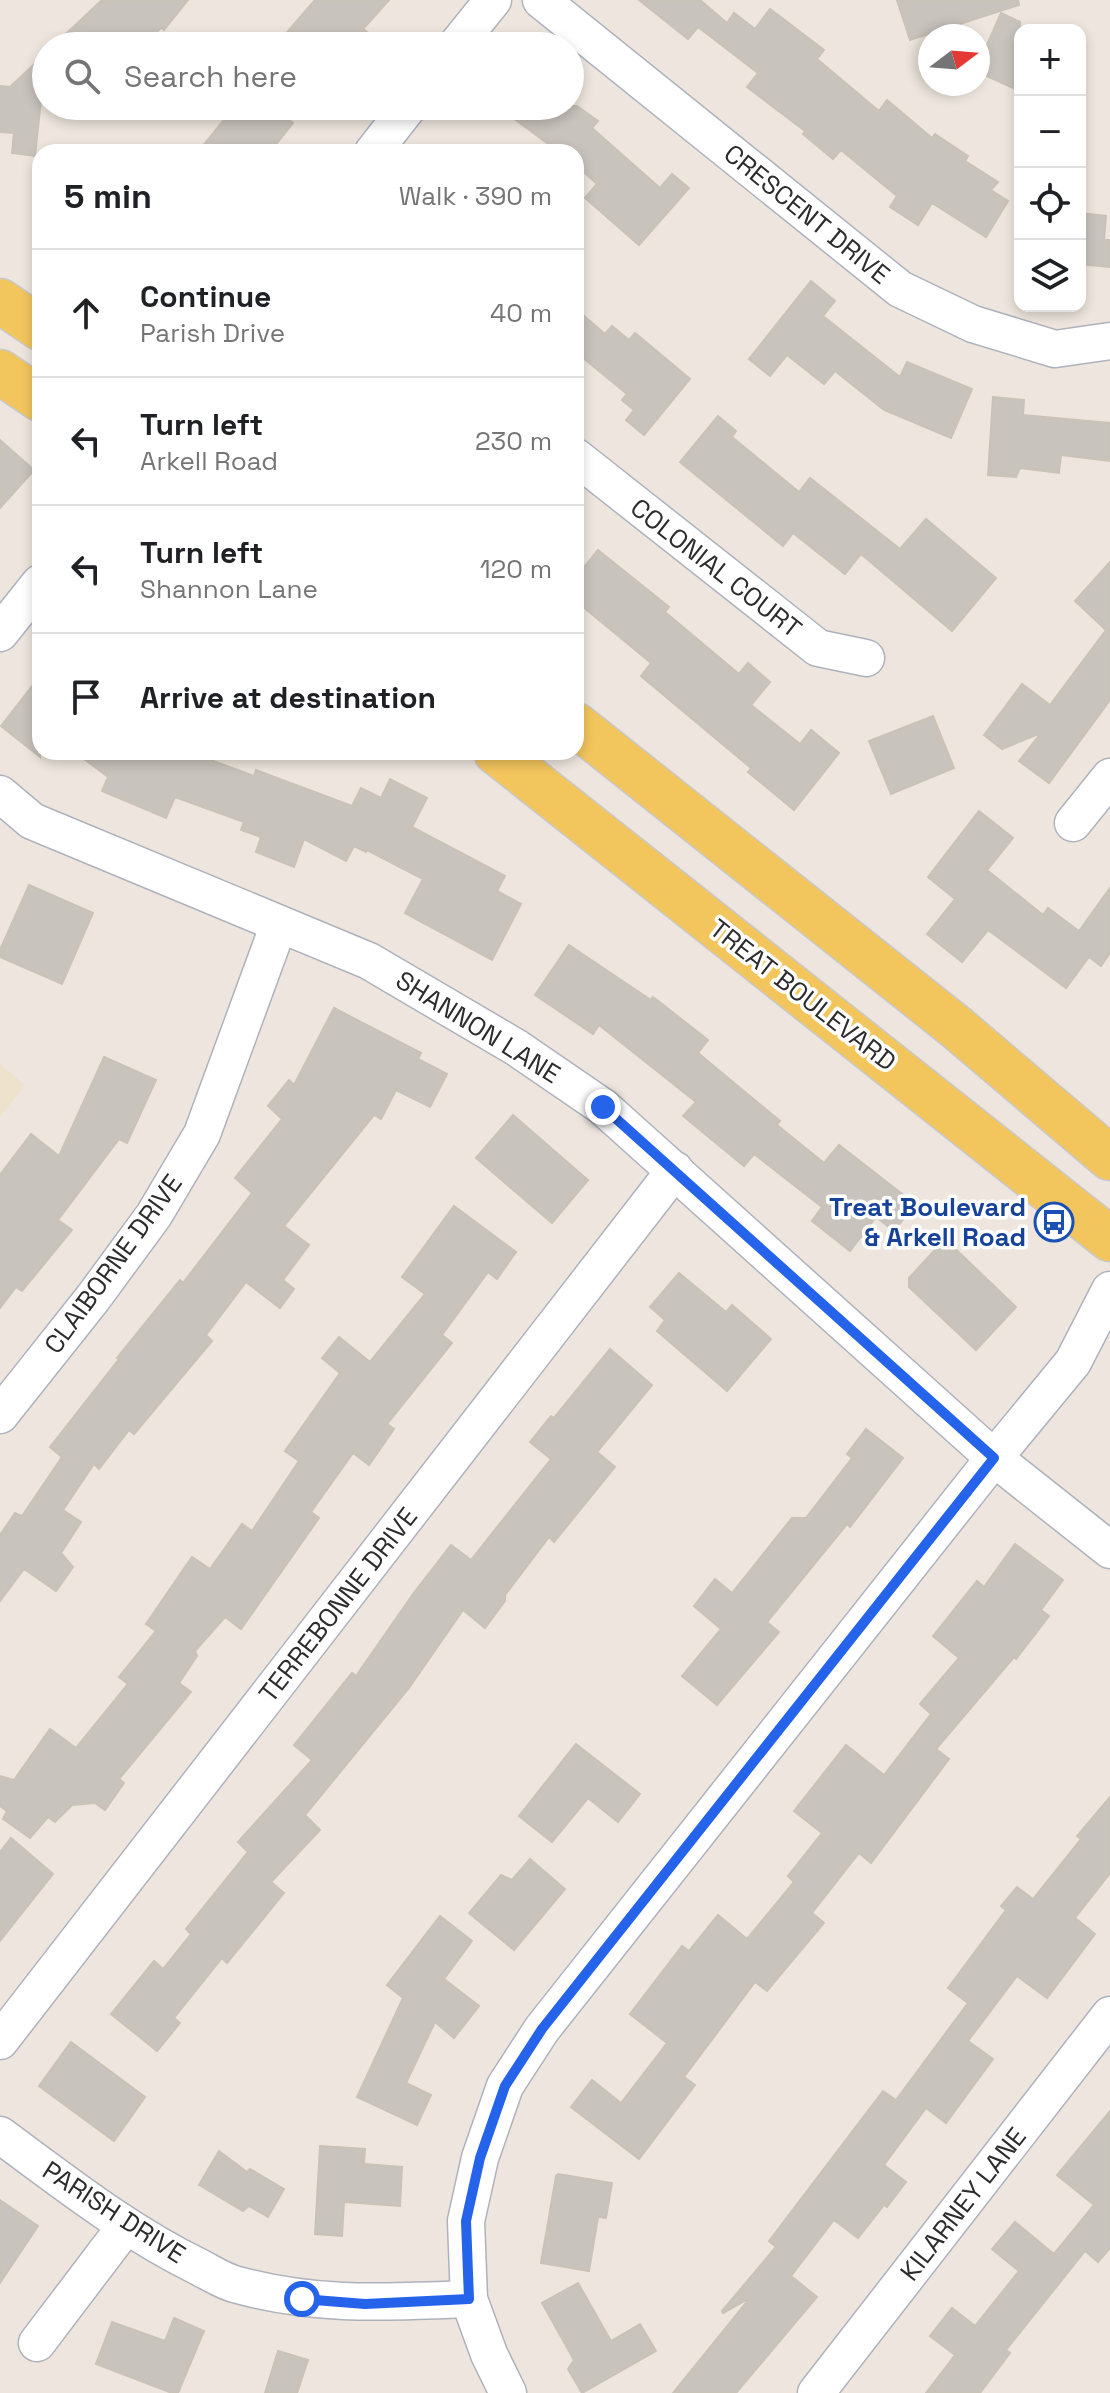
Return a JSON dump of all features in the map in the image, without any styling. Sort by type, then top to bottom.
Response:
[{"type":"main road","points":[[0,301],[32,323]]},
{"type":"main road","points":[[0,372],[32,394]]},
{"type":"main road","points":[[584,731],[944,1017],[1110,1158]]},
{"type":"main road","name":"TREAT BOULEVARD","points":[[506,760],[1110,1239]]},
{"type":"street","points":[[467,32],[493,0]]},
{"type":"street","name":"CRESCENT DRIVE","points":[[541,0],[581,32]]},
{"type":"street","name":"CRESCENT DRIVE","points":[[584,35],[900,289],[973,324],[1055,349],[1110,341]]},
{"type":"street","points":[[379,144],[398,120]]},
{"type":"street","name":"COLONIAL COURT","points":[[584,463],[818,648],[866,658]]},
{"type":"street","points":[[0,633],[32,593]]},
{"type":"street","points":[[1073,823],[1110,777]]},
{"type":"street","name":"SHANNON LANE","points":[[0,794],[32,821],[369,961],[517,1048],[603,1107],[994,1458],[1110,1550]]},
{"type":"street","name":"CLAIBORNE DRIVE","points":[[0,1415],[154,1215],[202,1134],[279,924]]},
{"type":"street","name":"TERREBONNE DRIVE","points":[[0,2041],[675,1170]]},
{"type":"street","points":[[508,2393],[489,2354],[469,2299],[466,2221],[480,2158],[505,2086],[542,2029],[1073,1362],[1110,1290]]},
{"type":"street","points":[[1073,1362],[1110,1337]]},
{"type":"street","name":"KILARNEY LANE","points":[[816,2393],[1110,2015]]},
{"type":"street","name":"PARISH DRIVE","points":[[0,2135],[125,2227],[175,2256],[234,2284],[302,2299],[365,2304],[469,2299]]},
{"type":"street","points":[[37,2343],[125,2227]]},
{"type":"shaded area","points":[[0,1064],[25,1085],[0,1117]]},
{"type":"building","points":[[102,0],[188,0],[164,30],[161,28],[157,32],[68,32]]},
{"type":"building","points":[[315,0],[389,0],[363,29],[367,32],[287,32]]},
{"type":"building","points":[[639,0],[700,0],[727,23],[734,13],[755,29],[770,9],[824,50],[817,59],[879,111],[887,100],[932,138],[935,134],[968,156],[965,161],[998,182],[991,190],[1008,201],[986,237],[932,203],[918,225],[890,207],[897,196],[841,150],[833,159],[803,134],[805,131],[747,87],[758,73],[698,27],[688,39]]},
{"type":"building","points":[[897,0],[1018,0],[1019,5],[960,24],[918,24],[918,37],[910,40]]},
{"type":"building","points":[[1001,13],[1020,22],[1014,24],[1014,88],[990,77],[990,38]]},
{"type":"building","points":[[32,66],[32,120],[39,120],[32,156],[12,153],[14,133],[0,132],[0,86],[10,87]]},
{"type":"building","points":[[584,111],[598,121],[592,128],[660,188],[672,174],[689,188],[639,245],[585,198],[597,184],[584,172],[584,144],[548,144],[516,120],[584,120]]},
{"type":"building","points":[[224,120],[289,120],[293,123],[276,144],[204,144]]},
{"type":"building","points":[[1086,214],[1106,216],[1104,240],[1110,240],[1110,267],[1086,265]]},
{"type":"building","points":[[811,281],[835,301],[823,316],[900,377],[907,362],[972,389],[951,438],[884,410],[835,371],[824,384],[787,355],[770,376],[749,359]]},
{"type":"building","points":[[584,316],[605,334],[612,326],[629,340],[635,333],[690,379],[644,435],[626,420],[634,410],[622,400],[627,394],[584,359]]},
{"type":"building","points":[[993,397],[1024,400],[1023,415],[1110,423],[1110,461],[1061,455],[1059,473],[1020,468],[1016,477],[988,475]]},
{"type":"building","points":[[718,416],[736,431],[732,437],[799,492],[810,478],[900,549],[926,519],[996,578],[952,631],[861,554],[845,574],[793,533],[783,546],[680,462]]},
{"type":"building","points":[[0,440],[32,468],[32,472],[0,508]]},
{"type":"building","points":[[598,550],[669,607],[665,612],[739,674],[748,663],[770,682],[751,705],[800,744],[811,730],[839,753],[794,810],[748,772],[751,768],[641,676],[651,663],[584,608],[584,567]]},
{"type":"building","points":[[1110,562],[1110,700],[1049,783],[1019,761],[1041,733],[1002,749],[984,735],[1022,684],[1050,705],[1106,630],[1075,601]]},
{"type":"building","points":[[32,686],[32,751],[1,726]]},
{"type":"building","points":[[933,716],[954,768],[891,794],[869,741]]},
{"type":"building","points":[[86,760],[211,760],[254,776],[256,770],[352,806],[361,788],[381,798],[390,779],[427,798],[412,827],[505,876],[497,891],[521,904],[492,960],[405,913],[423,879],[367,850],[354,846],[346,861],[304,839],[294,867],[256,852],[261,837],[241,830],[244,822],[175,797],[166,818],[102,791],[108,777]]},
{"type":"building","points":[[979,811],[1013,838],[987,870],[1043,915],[1048,908],[1079,931],[1110,888],[1110,953],[1101,966],[1089,957],[1066,988],[988,930],[962,962],[927,934],[955,899],[928,877]]},
{"type":"building","points":[[29,885],[93,913],[62,984],[0,957],[0,950]]},
{"type":"building","points":[[569,945],[651,1000],[653,997],[708,1040],[698,1053],[780,1121],[777,1125],[824,1163],[839,1145],[915,1204],[894,1231],[876,1217],[850,1251],[812,1221],[822,1207],[754,1154],[744,1166],[683,1116],[696,1102],[599,1025],[593,1034],[535,995]]},
{"type":"building","points":[[334,1008],[421,1053],[418,1059],[447,1074],[430,1107],[396,1090],[381,1119],[374,1115],[284,1226],[309,1245],[283,1280],[294,1289],[280,1308],[246,1282],[206,1335],[212,1341],[134,1434],[129,1430],[99,1469],[94,1464],[63,1510],[81,1522],[61,1553],[73,1567],[56,1591],[24,1569],[0,1601],[0,1535],[15,1513],[22,1516],[62,1457],[50,1447],[117,1358],[180,1280],[183,1283],[252,1193],[235,1178],[282,1119],[268,1106],[289,1080],[294,1085]]},
{"type":"building","points":[[104,1057],[156,1080],[127,1143],[119,1139],[58,1220],[72,1230],[22,1291],[16,1287],[0,1308],[0,1175],[31,1134],[59,1156]]},
{"type":"building","points":[[513,1115],[588,1180],[552,1223],[476,1158]]},
{"type":"building","points":[[454,1206],[516,1252],[497,1279],[488,1272],[442,1335],[452,1343],[387,1424],[394,1429],[369,1465],[353,1453],[311,1512],[319,1518],[241,1629],[225,1617],[195,1651],[197,1656],[179,1683],[191,1692],[119,1779],[124,1783],[105,1810],[95,1803],[72,1805],[55,1822],[48,1817],[30,1838],[3,1819],[7,1811],[0,1806],[0,1776],[14,1780],[50,1729],[76,1748],[128,1684],[119,1677],[156,1631],[146,1624],[192,1557],[210,1569],[242,1524],[252,1531],[299,1461],[285,1451],[340,1373],[322,1358],[339,1337],[370,1362],[425,1294],[402,1277]]},
{"type":"building","points":[[945,1239],[1016,1307],[976,1350],[909,1287],[909,1278]]},
{"type":"building","points":[[679,1273],[726,1312],[732,1305],[771,1339],[727,1391],[657,1331],[665,1320],[650,1307]]},
{"type":"building","points":[[610,1349],[652,1385],[597,1452],[615,1467],[554,1542],[549,1537],[505,1595],[505,1601],[485,1628],[463,1610],[409,1688],[305,1815],[320,1830],[271,1882],[284,1893],[227,1963],[222,1958],[174,2018],[180,2023],[157,2051],[111,2014],[154,1961],[163,1969],[191,1934],[186,1929],[248,1852],[238,1842],[312,1760],[294,1745],[352,1673],[356,1676],[451,1545],[471,1560],[551,1459],[530,1442],[551,1416],[554,1418]]},
{"type":"building","points":[[866,1429],[903,1458],[850,1527],[847,1524],[767,1622],[779,1632],[717,1705],[682,1676],[721,1629],[694,1606],[715,1579],[732,1593],[792,1518],[806,1518],[852,1458],[847,1454]]},
{"type":"building","points":[[1015,1544],[1063,1580],[1041,1610],[1049,1616],[1016,1659],[1014,1657],[936,1749],[949,1759],[871,1863],[859,1853],[812,1913],[824,1923],[767,1991],[755,1982],[684,2077],[695,2085],[639,2159],[571,2107],[592,2080],[621,2103],[667,2043],[630,2014],[682,1946],[689,1951],[718,1915],[747,1939],[794,1882],[788,1876],[822,1833],[794,1811],[846,1745],[884,1775],[931,1714],[920,1704],[959,1658],[933,1636],[977,1581],[984,1587]]},
{"type":"building","points":[[576,1744],[640,1794],[618,1822],[588,1798],[552,1842],[519,1816]]},
{"type":"building","points":[[1110,1797],[1110,1873],[1075,1918],[1095,1934],[1047,1998],[1017,1976],[968,2041],[993,2059],[946,2123],[926,2108],[884,2165],[906,2182],[858,2238],[834,2220],[791,2276],[817,2297],[736,2393],[673,2393],[750,2298],[723,2313],[776,2247],[769,2241],[883,2091],[896,2100],[968,2003],[948,1988],[1006,1910],[1001,1906],[1017,1887],[1033,1899],[1081,1839],[1077,1836]]},
{"type":"building","points":[[11,1838],[53,1874],[0,1941],[0,1852]]},
{"type":"building","points":[[530,1859],[565,1889],[514,1950],[469,1913],[501,1875],[512,1880]]},
{"type":"building","points":[[440,1916],[472,1941],[444,1979],[479,2006],[454,2038],[435,2022],[406,2083],[431,2095],[417,2125],[357,2097],[403,1998],[387,1985]]},
{"type":"building","points":[[71,2042],[145,2097],[114,2141],[39,2086]]},
{"type":"building","points":[[1110,2111],[1110,2248],[1098,2262],[1085,2251],[1006,2350],[1010,2353],[980,2393],[926,2393],[955,2355],[930,2336],[952,2308],[975,2326],[1019,2271],[992,2249],[1015,2222],[1054,2254],[1094,2205],[1057,2175]]},
{"type":"building","points":[[320,2146],[365,2149],[364,2164],[402,2167],[400,2206],[344,2202],[342,2236],[315,2234]]},
{"type":"building","points":[[219,2151],[247,2172],[250,2169],[284,2189],[268,2217],[249,2206],[243,2211],[199,2185]]},
{"type":"building","points":[[558,2174],[612,2183],[606,2218],[598,2217],[589,2271],[541,2263]]},
{"type":"building","points":[[0,2200],[38,2226],[0,2283]]},
{"type":"building","points":[[578,2283],[611,2341],[640,2324],[656,2351],[582,2393],[568,2369],[574,2360],[542,2303]]},
{"type":"building","points":[[174,2318],[204,2331],[178,2393],[96,2364],[112,2322],[165,2341]]},
{"type":"building","points":[[278,2351],[308,2360],[297,2393],[265,2393]]},
{"type":"place","name":"Treat Boulevard & Arkell Road","points":[[1054,1222]]},
{"type":"route","points":[[302,2299],[365,2304],[469,2299],[466,2221],[480,2158],[505,2086],[542,2029],[994,1458],[603,1107]]}]
